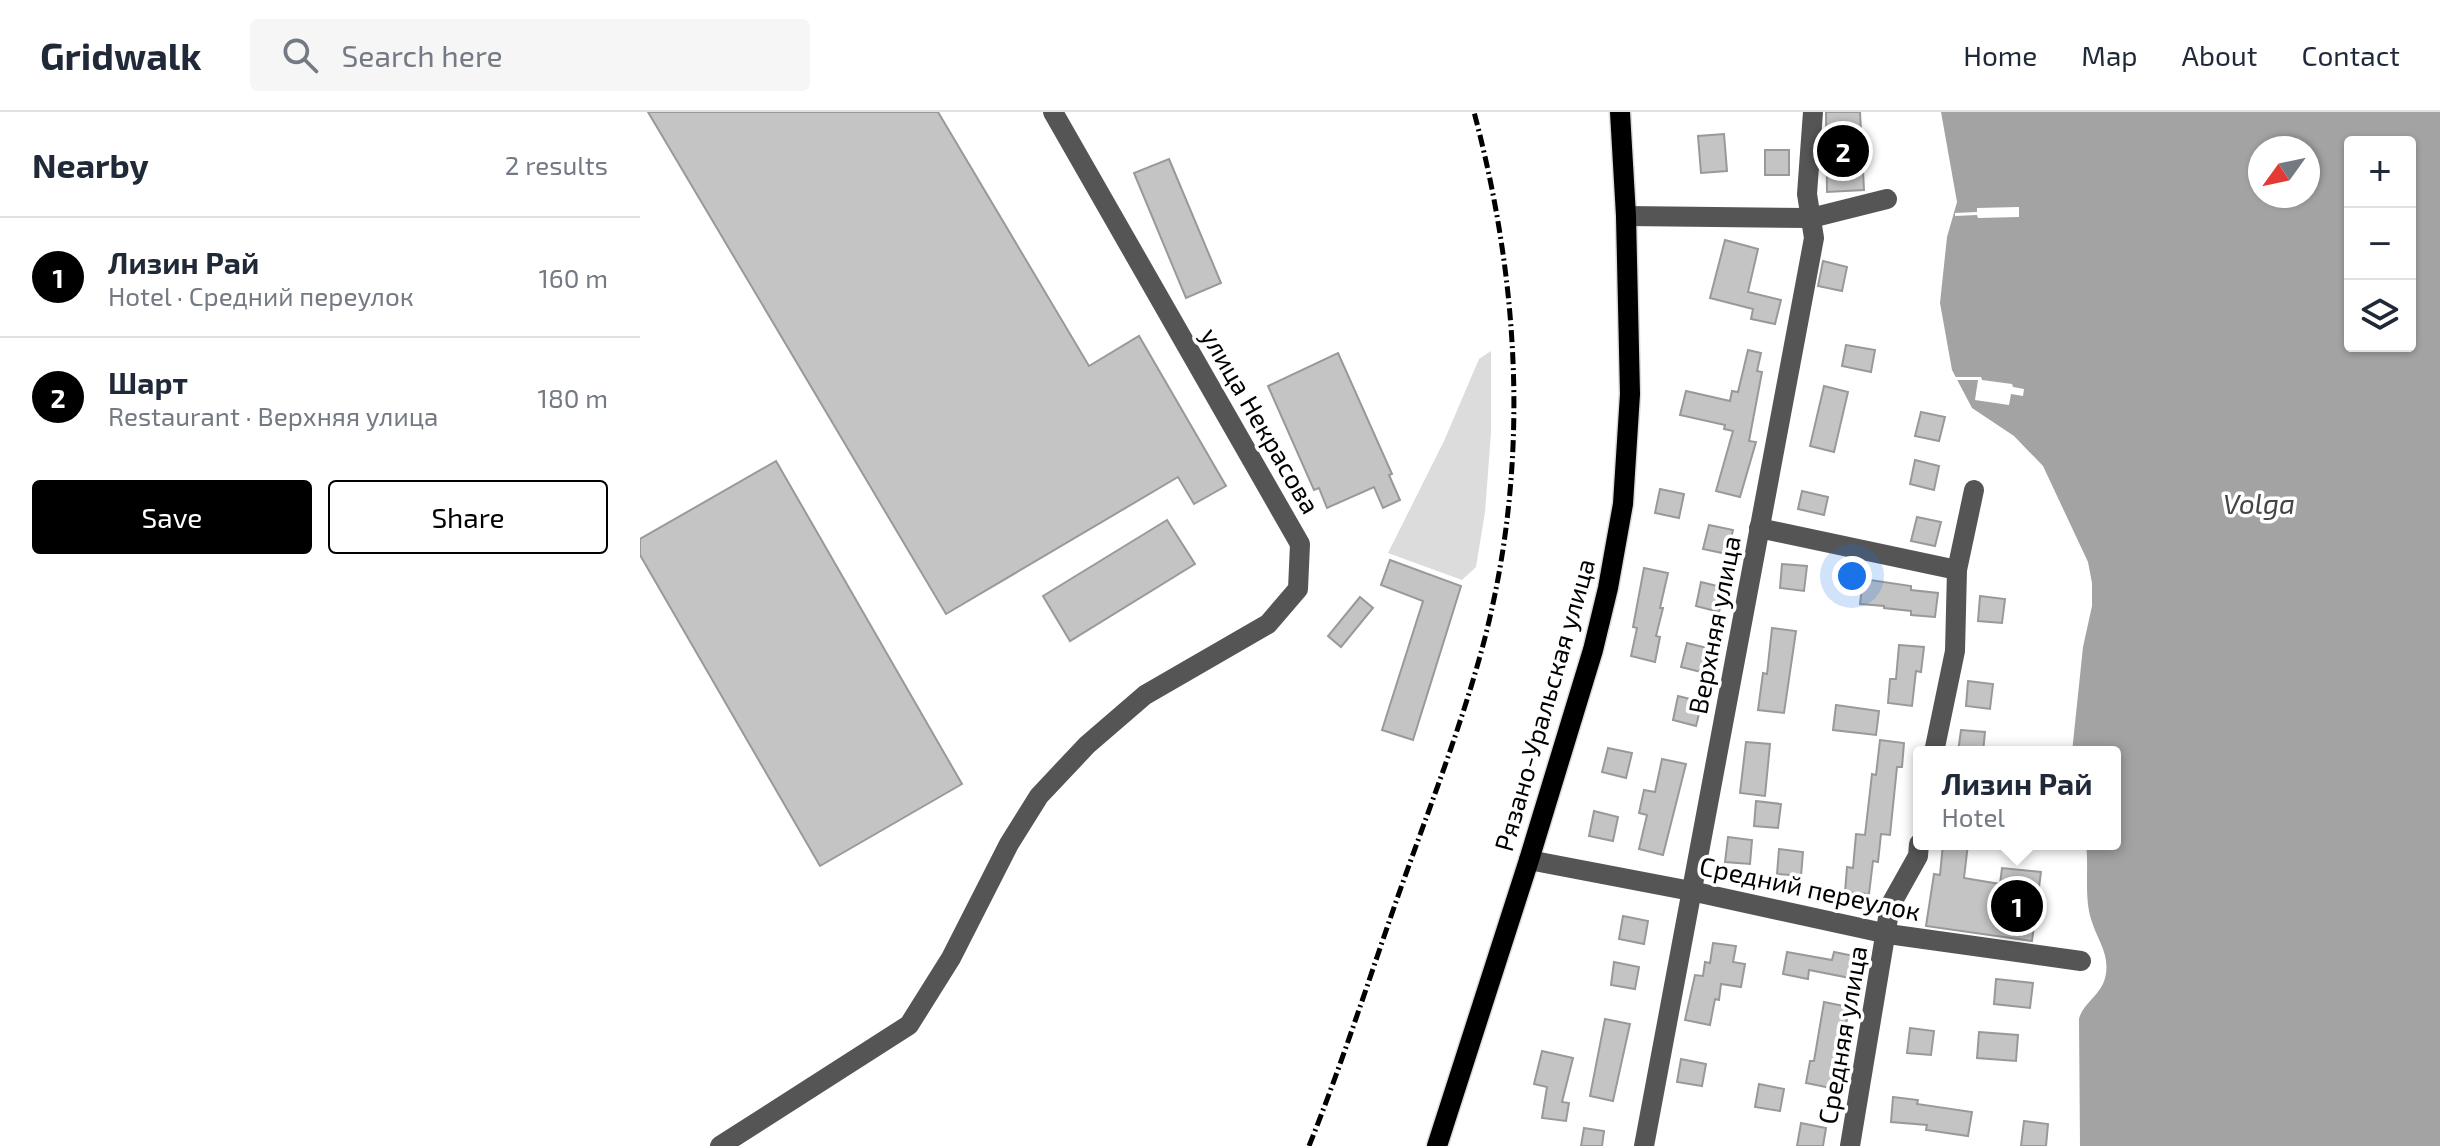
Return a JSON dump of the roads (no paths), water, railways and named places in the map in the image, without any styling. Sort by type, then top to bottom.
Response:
[{"type":"main road","name":"Рязано-Уральская улица","points":[[1437,1146],[1593,650],[1623,504],[1630,394],[1620,112]]},
{"type":"street","name":"улица Некрасова","points":[[720,1146],[909,1025],[951,958],[1009,844],[1039,796],[1087,745],[1145,695],[1268,624],[1298,589],[1300,544],[1053,112]]},
{"type":"street","name":"Верхняя улица","points":[[1644,1146],[1814,238],[1807,194],[1813,112]]},
{"type":"street","points":[[1626,216],[1811,218],[1887,199]]},
{"type":"street","points":[[1935,746],[1955,651],[1957,570],[1974,490]]},
{"type":"street","points":[[1759,528],[1957,570]]},
{"type":"street","name":"Средняя улица","points":[[1850,1146],[1888,934],[1890,906],[1918,850]]},
{"type":"street","name":"Средний переулок","points":[[1529,860],[1888,934],[2081,961]]},
{"type":"water","name":"Volga","points":[[1941,112],[2440,112],[2440,1146],[2080,1146],[2079,1019],[2103,984],[2106,970],[2105,955],[2089,910],[2086,850],[2121,850],[2121,746],[2073,746],[2083,647],[2092,606],[2088,562],[2043,466],[2014,436],[1972,408],[1952,370],[1940,303],[1947,237],[1957,202]]},
{"type":"railway","points":[[1309,1146],[1473,680],[1497,582],[1508,515],[1514,380],[1510,313],[1502,246],[1474,112]]},
{"type":"place","name":"Шарт","points":[[1843,151]]},
{"type":"place","name":"Лизин Рай","points":[[2017,906]]}]
